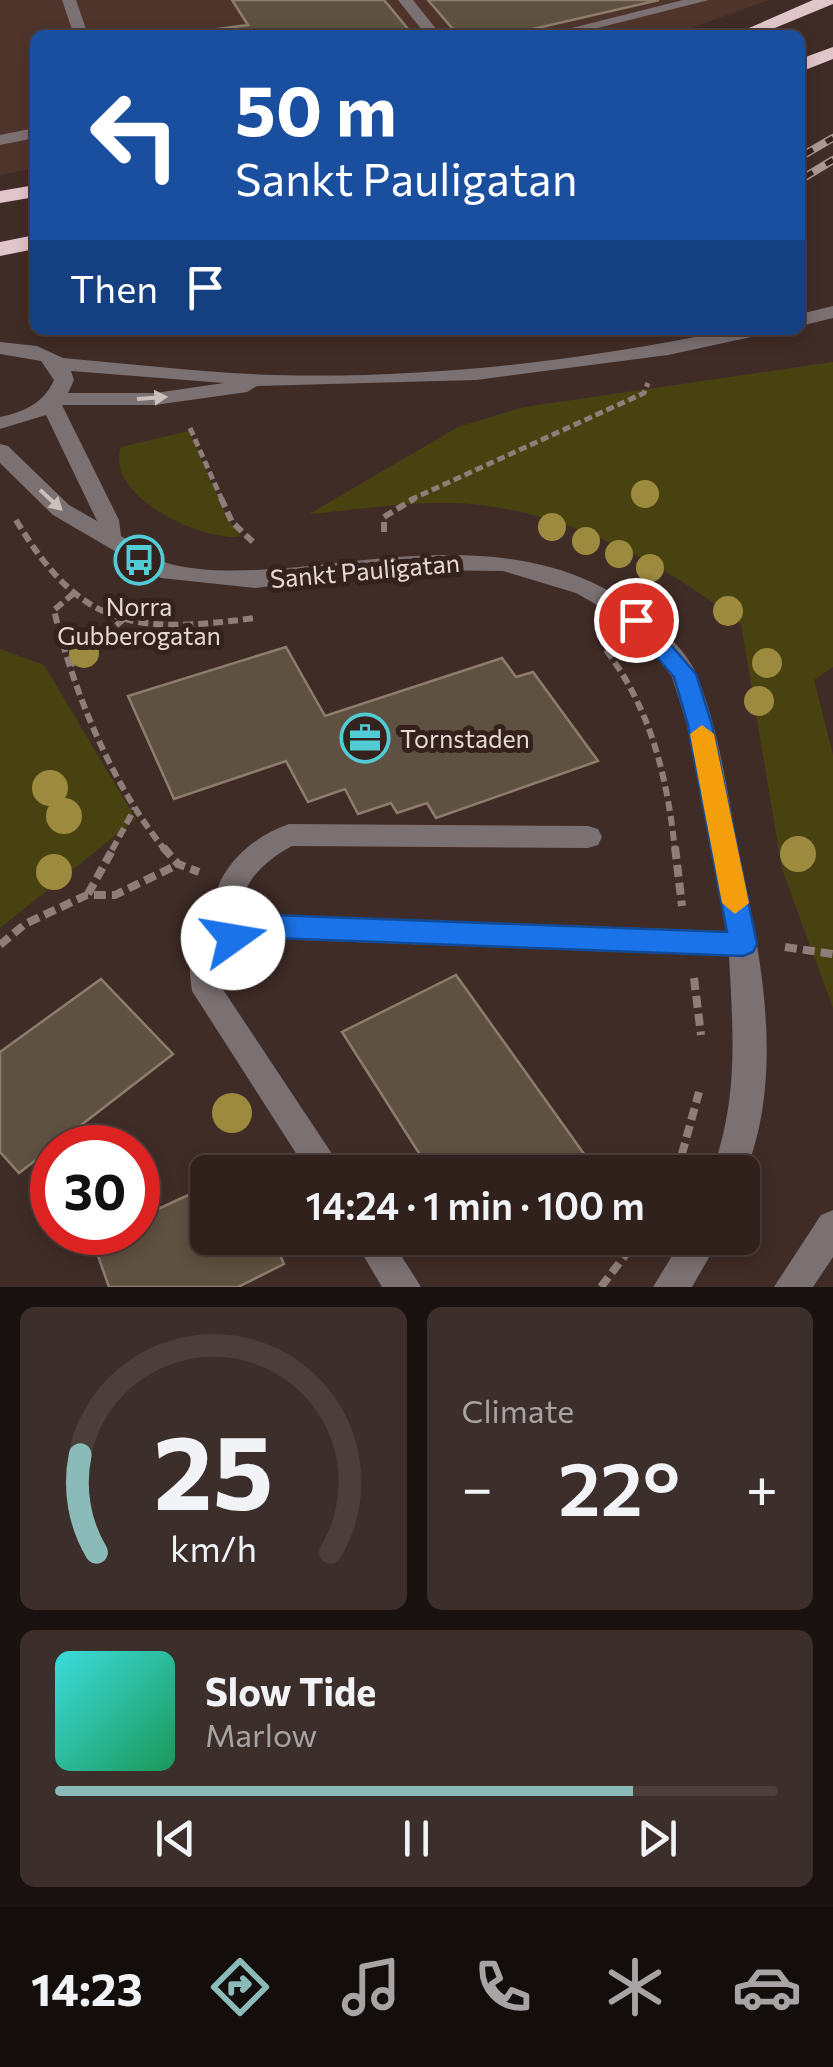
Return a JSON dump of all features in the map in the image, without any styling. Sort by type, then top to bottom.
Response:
[{"type":"highway","points":[[754,30],[828,0]]},
{"type":"highway","points":[[805,64],[833,52]]},
{"type":"highway","points":[[0,197],[30,191]]},
{"type":"highway","points":[[0,249],[30,243]]},
{"type":"street","points":[[69,0],[79,30]]},
{"type":"street","points":[[405,0],[430,30]]},
{"type":"street","points":[[573,30],[702,0]]},
{"type":"street","points":[[0,140],[30,134]]},
{"type":"street","points":[[805,319],[833,312]]},
{"type":"street","points":[[0,332],[58,364],[276,381]]},
{"type":"street","points":[[0,423],[24,417],[52,401],[155,399],[276,381],[476,374],[559,366],[730,335]]},
{"type":"street","points":[[0,348],[28,349]]},
{"type":"street","points":[[52,401],[64,380],[58,364]]},
{"type":"street","points":[[52,401],[108,520],[110,538]]},
{"type":"street","name":"Sankt Pauligatan","points":[[0,452],[62,510],[139,560],[190,576],[255,580],[465,559],[546,574],[616,604],[654,635],[684,674],[700,725],[743,944],[752,1071],[735,1155]]},
{"type":"street","points":[[233,938],[224,910],[234,885],[268,843],[289,834],[588,838]]},
{"type":"street","points":[[316,1155],[207,991],[203,962],[233,938],[273,926],[743,944]]},
{"type":"street","points":[[792,1287],[833,1227]]},
{"type":"street","points":[[381,1255],[403,1287]]},
{"type":"street","points":[[672,1287],[692,1255]]},
{"type":"path","points":[[384,532],[384,517],[399,505],[644,393],[649,386],[645,377]]},
{"type":"path","points":[[185,414],[232,522],[258,546]]},
{"type":"path","points":[[8,506],[30,545],[83,603],[125,618],[177,625],[258,617]]},
{"type":"path","points":[[0,945],[25,924],[87,894],[115,894],[179,864],[136,808],[71,665],[54,610],[74,593]]},
{"type":"path","points":[[71,665],[125,618]]},
{"type":"path","points":[[597,639],[624,670],[660,748],[702,1046]]},
{"type":"path","points":[[87,894],[136,808]]},
{"type":"path","points":[[808,949],[833,954]]},
{"type":"path","points":[[681,1155],[701,1078]]},
{"type":"path","points":[[601,1287],[625,1255]]},
{"type":"shaded area","points":[[0,0],[769,0],[686,30],[30,30],[30,169],[0,175]]},
{"type":"shaded area","points":[[833,362],[833,667],[814,680],[833,755],[833,1008],[782,869],[741,624],[643,559],[570,526],[532,515],[455,503],[309,514],[458,427],[524,407]]},
{"type":"shaded area","points":[[189,431],[219,501],[240,535],[236,537],[178,522],[140,498],[127,482],[120,465],[121,447]]},
{"type":"shaded area","points":[[0,649],[44,665],[136,819],[0,928]]},
{"type":"building","points":[[232,0],[384,0],[409,30],[210,30],[248,25]]},
{"type":"building","points":[[428,0],[659,0],[529,30],[454,30]]},
{"type":"building","name":"Tornstaden","points":[[286,647],[325,716],[502,658],[516,677],[533,672],[598,761],[436,818],[427,803],[397,813],[391,803],[358,814],[345,789],[308,802],[286,761],[174,799],[128,696]]},
{"type":"building","points":[[456,975],[585,1155],[420,1155],[342,1032]]},
{"type":"building","points":[[101,979],[173,1054],[81,1125],[30,1125],[30,1164],[19,1173],[0,1152],[0,1052]]},
{"type":"building","points":[[190,1194],[190,1255],[280,1255],[284,1264],[238,1287],[109,1287],[98,1255],[160,1255],[160,1208]]},
{"type":"railway","points":[[805,154],[833,138]]},
{"type":"railway","points":[[805,177],[833,160]]},
{"type":"slow traffic","points":[[702,734],[735,903]]},
{"type":"place","name":"Norra Gubberogatan","points":[[139,560]]},
{"type":"place","name":"Tornstaden","points":[[365,738]]},
{"type":"route","points":[[233,938],[273,926],[743,944],[700,725],[684,674],[654,635],[636,620]]}]
